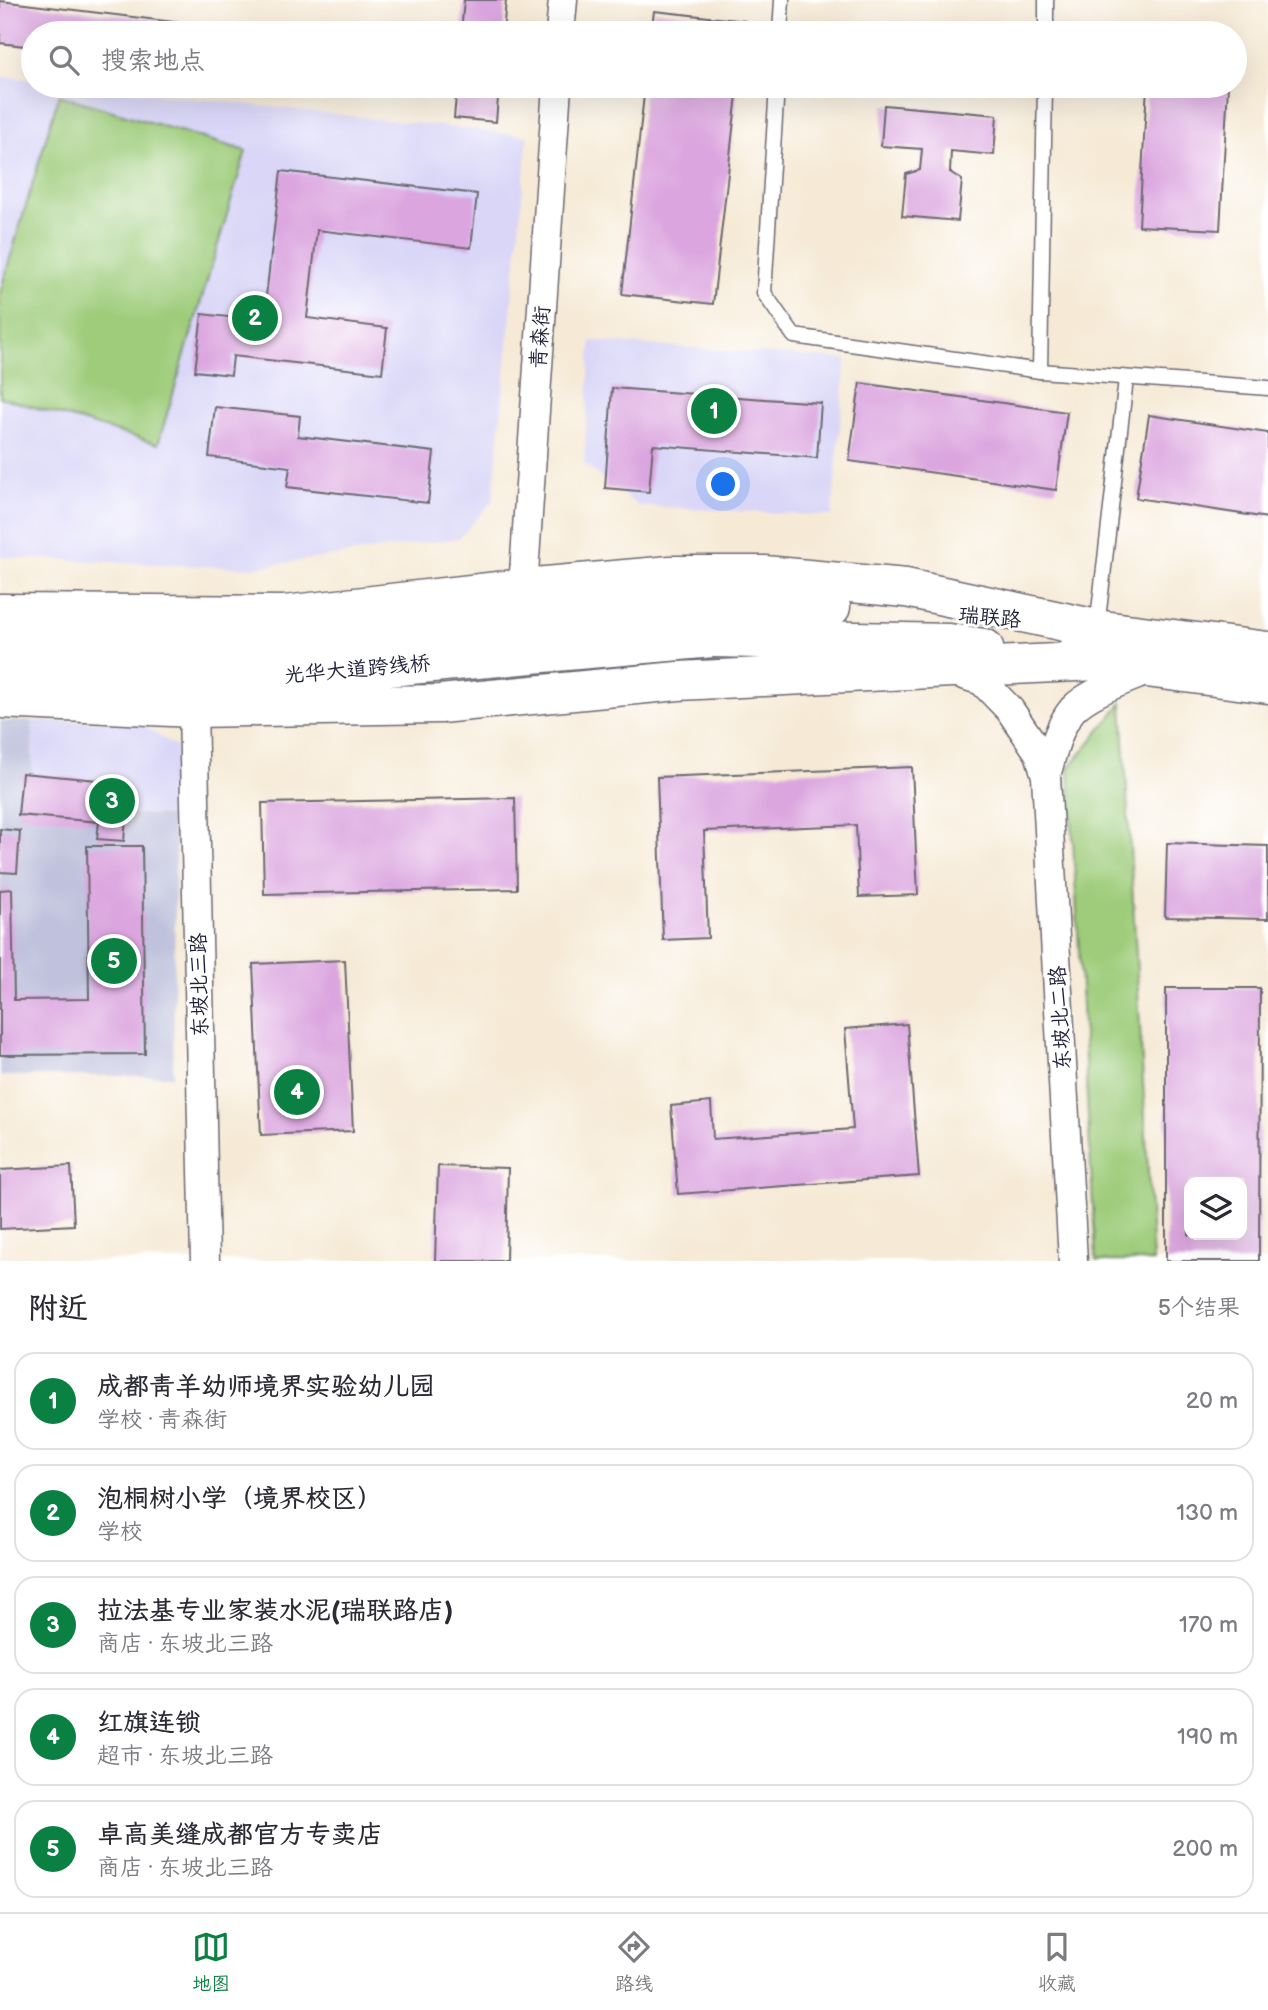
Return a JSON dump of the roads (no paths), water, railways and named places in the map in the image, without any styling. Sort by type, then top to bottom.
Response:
[{"type":"main road","points":[[0,613],[284,615],[523,588],[671,575],[764,575],[906,588],[1098,645]]},
{"type":"main road","name":"瑞联路","points":[[712,620],[801,604],[966,615],[1098,645],[1154,668],[1268,684]]},
{"type":"main road","name":"光华大道跨线桥","points":[[0,644],[223,646],[712,620]]},
{"type":"main road","name":"光华大道跨线桥","points":[[0,677],[195,681],[287,676],[712,620]]},
{"type":"main road","points":[[0,699],[193,708],[440,704],[678,681],[945,669],[1098,645]]},
{"type":"main road","name":"瑞联路","points":[[1098,645],[1268,651]]},
{"type":"street","points":[[561,21],[563,0]]},
{"type":"street","name":"青森街","points":[[523,588],[556,98]]},
{"type":"street","points":[[1046,776],[1057,737],[1073,709],[1098,691],[1154,668]]},
{"type":"street","points":[[945,669],[982,681],[1010,710],[1039,754],[1046,776]]},
{"type":"street","name":"东坡北三路","points":[[193,708],[205,1261]]},
{"type":"street","name":"东坡北二路","points":[[1046,776],[1073,1261]]},
{"type":"lane","points":[[781,21],[782,0]]},
{"type":"lane","points":[[1046,0],[1046,21]]},
{"type":"lane","points":[[776,98],[764,293],[793,336],[1040,371],[1268,388]]},
{"type":"lane","points":[[1040,371],[1045,98]]},
{"type":"lane","points":[[1098,645],[1126,379]]},
{"type":"place","name":"泡桐树小学（境界校区）","points":[[255,318]]},
{"type":"place","name":"成都青羊幼师境界实验幼儿园","points":[[714,411]]},
{"type":"place","name":"拉法基专业家装水泥(瑞联路店)","points":[[112,801]]},
{"type":"place","name":"卓高美缝成都官方专卖店","points":[[114,961]]},
{"type":"place","name":"红旗连锁","points":[[297,1092]]}]
